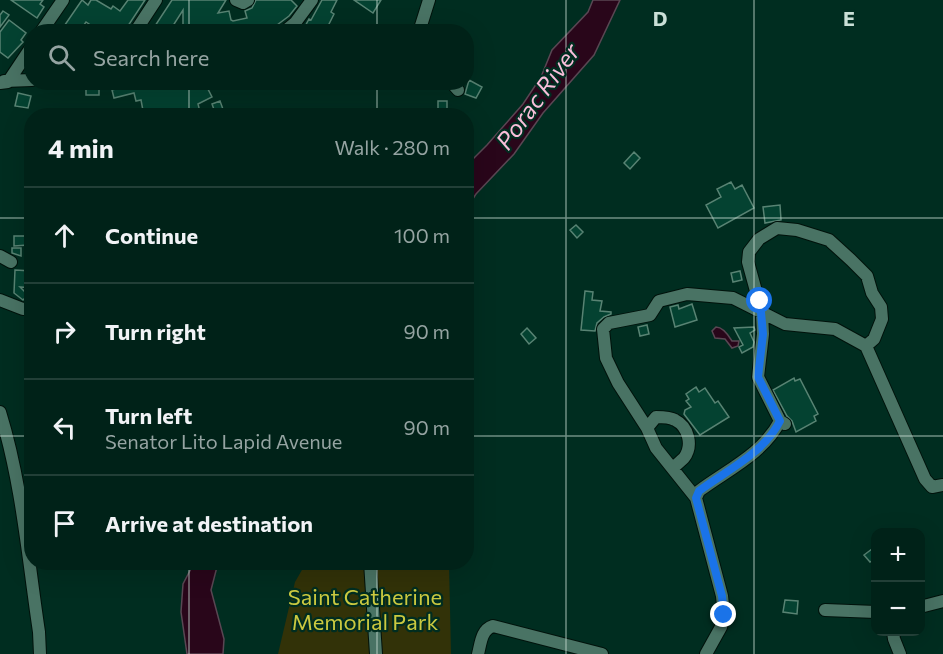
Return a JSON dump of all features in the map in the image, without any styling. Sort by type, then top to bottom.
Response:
[{"type":"street","points":[[46,24],[63,0]]},
{"type":"street","points":[[140,24],[156,0]]},
{"type":"street","points":[[236,0],[243,3],[248,0]]},
{"type":"street","points":[[293,24],[312,0]]},
{"type":"street","points":[[422,24],[429,0]]},
{"type":"street","points":[[3,81],[24,56]]},
{"type":"street","points":[[3,81],[24,80]]},
{"type":"street","points":[[696,498],[699,491],[763,444],[782,423],[758,377],[763,334],[762,313],[748,262],[749,252],[759,239],[777,228],[798,230],[829,240],[867,276],[872,293],[881,307],[882,319],[874,339],[866,346]]},
{"type":"street","points":[[706,654],[721,627],[724,615],[722,596],[696,498],[656,448],[647,428],[618,383],[606,358],[603,329],[609,323],[650,315],[659,301],[687,294],[732,298],[785,324],[835,329],[866,346],[925,479],[932,487],[943,485]]},
{"type":"street","points":[[0,300],[24,309]]},
{"type":"street","points":[[0,412],[10,443],[24,531]]},
{"type":"street","points":[[647,428],[656,417],[665,417],[674,419],[688,434],[689,445],[685,457],[673,468]]},
{"type":"street","points":[[30,570],[40,654]]},
{"type":"street","points":[[371,570],[376,654]]},
{"type":"street","points":[[925,606],[943,602]]},
{"type":"street","points":[[825,610],[871,612]]},
{"type":"street","points":[[478,654],[483,634],[493,626],[602,654]]},
{"type":"street","points":[[894,636],[900,654]]},
{"type":"green space","name":"Saint Catherine Memorial Park","points":[[302,570],[449,570],[451,654],[278,654],[295,582]]},
{"type":"water","name":"Porac River","points":[[593,0],[620,0],[594,55],[543,113],[514,154],[474,197],[474,158],[523,104],[541,77],[552,50],[588,12]]},
{"type":"water","points":[[716,327],[723,330],[732,341],[739,341],[738,346],[732,348],[725,339],[715,338],[712,331]]},
{"type":"water","points":[[190,570],[216,570],[211,590],[224,639],[223,654],[187,654],[181,612],[183,584]]},
{"type":"building","points":[[11,0],[43,0],[40,4],[44,7],[37,18]]},
{"type":"building","points":[[82,0],[88,5],[91,0],[96,0],[111,9],[113,6],[120,11],[128,0],[145,0],[129,24],[89,24],[86,22],[85,24],[66,24]]},
{"type":"building","points":[[172,0],[226,0],[218,13],[229,11],[233,21],[247,18],[245,11],[252,8],[256,0],[291,0],[297,6],[278,24],[183,24],[183,10],[174,24],[156,24]]},
{"type":"building","points":[[322,0],[337,0],[331,12],[334,14],[329,24],[306,24],[309,19],[311,20]]},
{"type":"building","points":[[354,0],[381,0],[373,13]]},
{"type":"building","points":[[3,11],[9,15],[0,27],[0,15]]},
{"type":"building","points":[[9,20],[24,31],[21,40],[23,42],[8,58],[0,52],[0,32]]},
{"type":"building","points":[[474,83],[482,87],[476,98],[465,94],[466,90],[474,90]]},
{"type":"building","points":[[86,90],[99,90],[99,95],[86,95]]},
{"type":"building","points":[[112,90],[208,90],[212,97],[198,104],[199,108],[142,108],[141,100],[136,101],[134,93],[114,98]]},
{"type":"building","points":[[18,93],[31,96],[28,108],[15,106]]},
{"type":"building","points":[[220,101],[223,108],[213,108],[212,104]]},
{"type":"building","points":[[438,101],[447,101],[447,108],[438,108]]},
{"type":"building","points":[[634,152],[640,158],[630,169],[624,163]]},
{"type":"building","points":[[731,182],[735,189],[742,185],[754,208],[718,228],[706,205],[721,197],[717,189]]},
{"type":"building","points":[[780,205],[781,220],[765,223],[763,207]]},
{"type":"building","points":[[576,225],[583,232],[577,238],[570,230]]},
{"type":"building","points":[[14,236],[24,236],[24,245],[14,246]]},
{"type":"building","points":[[12,248],[21,248],[21,256],[12,253]]},
{"type":"building","points":[[15,270],[24,271],[24,287],[20,287],[24,291],[24,299],[14,293]]},
{"type":"building","points":[[740,271],[742,280],[733,282],[731,273]]},
{"type":"building","points":[[585,291],[593,292],[592,300],[602,301],[600,311],[611,312],[597,323],[595,331],[581,330]]},
{"type":"building","points":[[692,304],[697,320],[675,327],[670,307],[678,305],[679,309]]},
{"type":"building","points":[[647,325],[649,334],[640,336],[638,327]]},
{"type":"building","points":[[754,327],[755,330],[750,333],[754,342],[753,347],[742,353],[739,347],[743,345],[734,328]]},
{"type":"building","points":[[527,328],[536,338],[529,344],[521,334]]},
{"type":"building","points":[[794,378],[795,381],[800,379],[818,414],[814,416],[816,421],[796,432],[773,390]]},
{"type":"building","points":[[696,387],[699,392],[705,388],[715,403],[718,401],[729,417],[700,435],[684,414],[685,410],[691,407],[686,401],[689,399],[686,394]]},
{"type":"building","points":[[871,550],[871,561],[870,562],[864,555]]},
{"type":"building","points":[[785,600],[798,601],[797,614],[783,612]]},
{"type":"route","points":[[724,615],[722,596],[696,498],[699,491],[730,471],[763,444],[773,434],[780,421],[758,377],[763,334],[760,301]]}]
